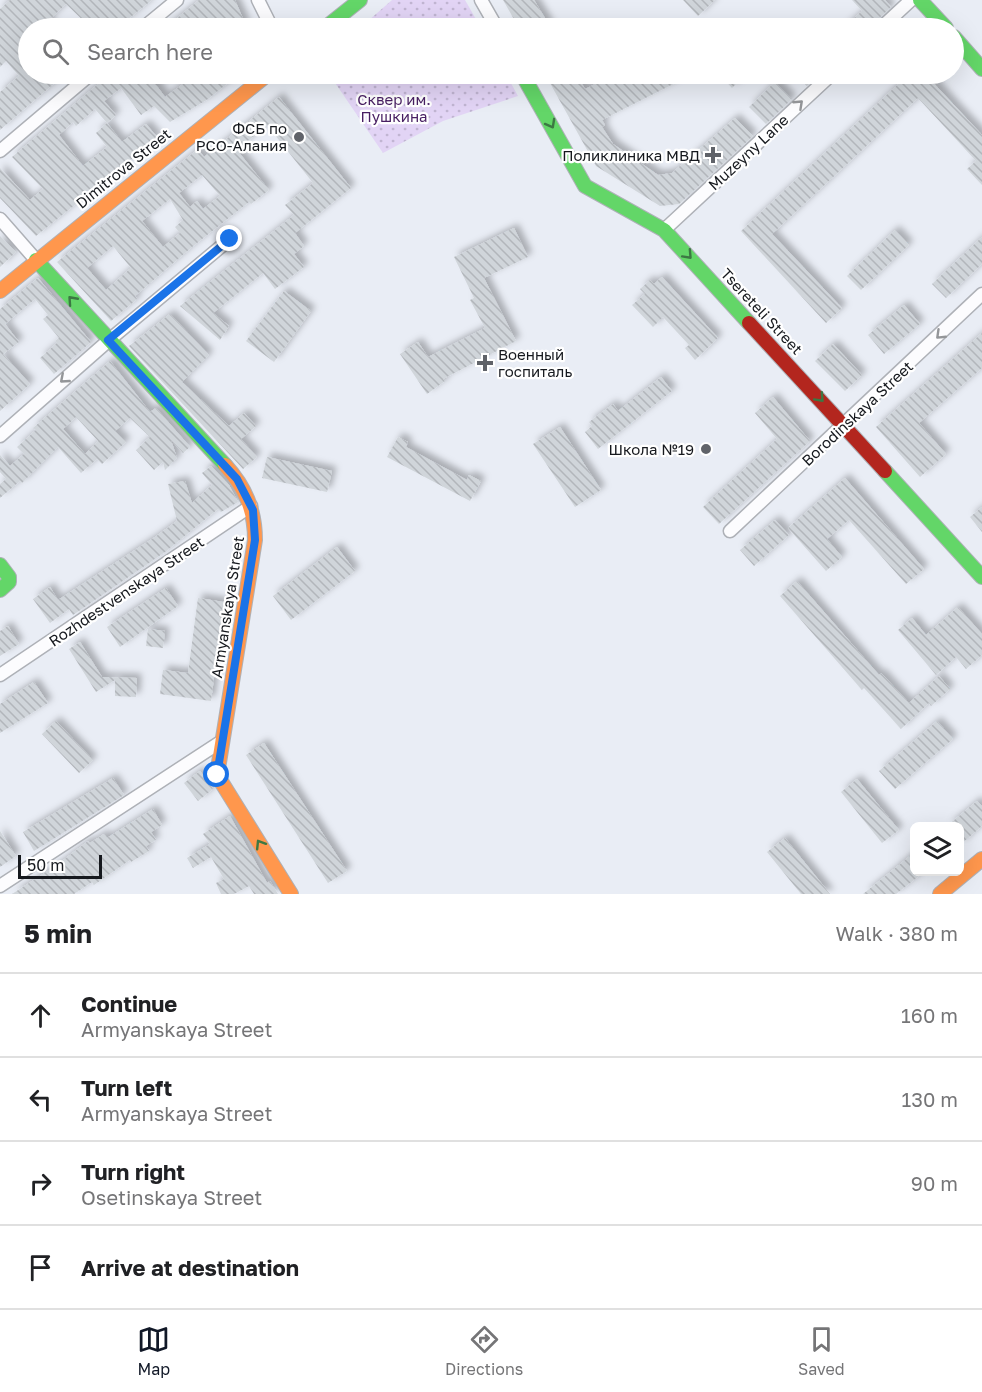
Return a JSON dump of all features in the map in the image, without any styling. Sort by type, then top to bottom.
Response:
[{"type":"main road","points":[[338,18],[360,0]]},
{"type":"main road","points":[[920,0],[937,18]]},
{"type":"main road","points":[[964,48],[982,69]]},
{"type":"main road","name":"Dimitrova Street","points":[[0,291],[256,84]]},
{"type":"main road","name":"Tsereteli Street","points":[[528,84],[585,186],[664,230],[982,577]]},
{"type":"main road","name":"Armyanskaya Street","points":[[36,260],[237,479],[251,506],[255,540],[217,775],[291,894]]},
{"type":"main road","points":[[0,565],[9,577],[9,582],[0,590]]},
{"type":"main road","points":[[940,894],[982,859]]},
{"type":"street","points":[[155,18],[177,0]]},
{"type":"street","points":[[258,0],[267,18]]},
{"type":"street","points":[[481,0],[491,18]]},
{"type":"street","points":[[892,18],[911,0]]},
{"type":"street","points":[[0,151],[79,84]]},
{"type":"street","name":"Muzeyny Lane","points":[[664,230],[821,84]]},
{"type":"street","name":"Armyanskaya Street","points":[[0,219],[36,260]]},
{"type":"street","points":[[0,436],[108,340],[230,239]]},
{"type":"street","name":"Borodinskaya Street","points":[[730,531],[980,300]]},
{"type":"street","name":"Rozhdestvenskaya Street","points":[[0,675],[251,506]]},
{"type":"street","points":[[0,886],[222,741]]},
{"type":"green space","points":[[392,0],[465,0],[475,18],[371,18]]},
{"type":"green space","name":"Сквер им. Пушкина","points":[[336,84],[511,84],[518,96],[443,121],[383,153]]},
{"type":"building","points":[[10,0],[152,0],[130,18],[81,18],[66,4],[51,18],[18,18],[18,75],[6,61],[0,67],[0,9]]},
{"type":"building","points":[[199,0],[235,0],[243,18],[177,18]]},
{"type":"building","points":[[503,0],[534,0],[545,18],[513,18]]},
{"type":"building","points":[[683,0],[715,0],[698,16]]},
{"type":"building","points":[[852,0],[885,0],[891,7],[879,18],[854,18],[862,11]]},
{"type":"building","points":[[18,77],[18,84],[53,84],[0,130],[0,92]]},
{"type":"building","points":[[98,84],[155,84],[165,97],[183,84],[227,84],[208,99],[170,122],[154,106],[141,115],[121,88],[104,101],[116,115],[107,123],[122,142],[146,124],[158,138],[36,236],[0,198],[0,168],[30,200],[43,189],[12,157]],"holes":[[[95,109],[107,123],[96,133],[107,147],[83,166],[59,135],[73,122],[76,126]]]},
{"type":"building","name":"Поликлиника МВД","points":[[551,84],[582,84],[585,89],[595,84],[673,84],[602,120],[605,125],[602,127],[613,144],[658,175],[672,173],[735,118],[753,136],[679,204],[660,206],[596,166]]},
{"type":"building","points":[[773,84],[777,84],[792,99],[766,124],[749,107]]},
{"type":"building","points":[[898,84],[934,84],[982,135],[982,185],[967,169],[976,161],[918,98],[772,234],[842,308],[826,323],[741,231]]},
{"type":"building","points":[[279,97],[351,188],[295,233],[304,246],[294,254],[304,267],[275,289],[263,273],[213,313],[229,326],[220,340],[180,306],[294,215],[285,205],[313,183],[267,125],[237,150],[269,190],[251,204],[249,202],[192,247],[135,296],[137,299],[111,321],[57,262],[198,149],[204,157]],"holes":[[[202,175],[220,196],[203,209],[197,201],[190,207],[179,193]],[[170,199],[183,220],[175,227],[180,233],[163,247],[142,221]],[[113,246],[131,268],[106,290],[87,268]]]},
{"type":"building","points":[[514,228],[528,257],[484,278],[516,341],[443,379],[445,381],[427,394],[400,354],[418,342],[428,357],[485,328],[470,300],[474,298],[454,257]]},
{"type":"building","points":[[895,230],[909,245],[861,290],[847,276]]},
{"type":"building","points":[[0,236],[16,252],[0,267]]},
{"type":"building","points":[[982,237],[982,264],[946,298],[932,284]]},
{"type":"building","points":[[662,277],[718,338],[695,360],[685,348],[689,345],[663,317],[653,327],[632,305],[645,294],[640,289],[650,280],[654,284]]},
{"type":"building","points":[[38,278],[91,342],[54,374],[40,358],[57,343],[55,341],[59,338],[43,319],[48,315],[35,299],[5,324],[19,342],[3,354],[30,384],[0,411],[0,309]]},
{"type":"building","points":[[284,291],[311,311],[274,362],[246,341]]},
{"type":"building","points":[[904,305],[920,324],[884,354],[868,335]]},
{"type":"building","points":[[170,314],[209,355],[182,382],[229,426],[244,413],[256,426],[241,439],[257,457],[243,469],[129,346]]},
{"type":"building","points":[[982,333],[982,368],[919,423],[946,454],[920,477],[876,427]]},
{"type":"building","points":[[833,344],[862,375],[845,391],[815,361]]},
{"type":"building","points":[[110,361],[150,412],[156,408],[190,447],[183,453],[171,440],[177,458],[165,470],[163,462],[154,470],[136,450],[150,437],[130,418],[115,431],[126,442],[102,464],[97,459],[81,473],[58,447],[22,483],[20,481],[0,498],[0,484],[6,479],[0,472],[0,455],[10,466],[24,454],[17,447],[36,430],[33,428]],"holes":[[[76,417],[98,441],[85,454],[63,429]]]},
{"type":"building","points":[[661,377],[672,391],[598,449],[585,432],[592,426],[589,422],[613,404],[618,411]]},
{"type":"building","points":[[773,397],[810,441],[719,524],[703,507],[777,439],[755,413]]},
{"type":"building","points":[[560,427],[601,490],[575,507],[533,444]]},
{"type":"building","points":[[398,437],[408,442],[406,447],[467,480],[469,475],[481,481],[470,501],[387,457]]},
{"type":"building","points":[[267,457],[332,471],[327,492],[262,478]]},
{"type":"building","points":[[211,466],[229,485],[238,502],[221,512],[218,509],[165,552],[73,615],[69,609],[50,623],[33,599],[50,587],[58,600],[177,521],[168,484],[185,481],[192,503],[212,485],[202,473]]},
{"type":"building","points":[[845,478],[924,569],[906,584],[849,520],[827,539],[842,557],[826,571],[788,528]]},
{"type":"building","points":[[982,507],[982,532],[970,517]]},
{"type":"building","points":[[775,520],[789,535],[754,566],[740,550]]},
{"type":"building","points":[[337,547],[355,571],[291,620],[273,596]]},
{"type":"building","points":[[797,581],[879,675],[881,673],[909,703],[939,676],[950,689],[931,706],[929,703],[901,729],[864,688],[862,690],[780,596]]},
{"type":"building","points":[[166,588],[178,606],[120,647],[107,627]]},
{"type":"building","points":[[198,598],[224,602],[211,701],[160,694],[163,670],[188,673]]},
{"type":"building","points":[[958,607],[982,634],[982,655],[966,669],[956,657],[936,675],[898,630],[912,618],[926,635]]},
{"type":"building","points":[[8,626],[19,644],[0,656],[0,631]]},
{"type":"building","points":[[148,629],[165,631],[163,648],[146,646]]},
{"type":"building","points":[[80,642],[102,677],[137,678],[136,697],[115,696],[115,680],[96,692],[69,649]]},
{"type":"building","points":[[34,682],[48,703],[0,733],[0,704]]},
{"type":"building","points":[[56,721],[93,760],[79,773],[42,734]]},
{"type":"building","points":[[937,721],[953,739],[895,789],[879,771]]},
{"type":"building","points":[[264,743],[347,871],[328,883],[246,755]]},
{"type":"building","points":[[200,771],[213,789],[198,801],[184,783]]},
{"type":"building","points":[[113,778],[124,795],[34,851],[23,832]]},
{"type":"building","points":[[857,779],[899,830],[882,843],[841,792]]},
{"type":"building","points":[[977,801],[982,806],[982,826],[964,842],[964,822],[952,822]]},
{"type":"building","points":[[153,809],[162,825],[151,832],[156,840],[146,846],[149,851],[131,862],[130,860],[94,885],[92,882],[74,894],[12,894],[57,865],[88,841],[90,843],[104,834],[107,838]]},
{"type":"building","points":[[230,816],[267,883],[270,881],[278,894],[254,894],[249,886],[234,894],[221,894],[216,883],[224,879],[211,857],[193,868],[187,858],[210,844],[203,834]]},
{"type":"building","points":[[0,831],[16,856],[0,867]]},
{"type":"building","points":[[785,838],[830,894],[801,894],[767,852]]},
{"type":"building","points":[[910,856],[910,876],[919,876],[896,894],[863,894]]},
{"type":"traffic: fast","points":[[338,18],[360,0]]},
{"type":"traffic: fast","points":[[920,0],[937,18]]},
{"type":"traffic: fast","points":[[964,48],[982,69]]},
{"type":"traffic: fast","points":[[528,84],[585,186],[664,230],[749,323]]},
{"type":"traffic: fast","points":[[36,260],[225,465]]},
{"type":"traffic: fast","points":[[885,471],[982,577]]},
{"type":"traffic: fast","points":[[0,565],[9,577],[9,582],[0,590]]},
{"type":"traffic: slow","points":[[0,291],[256,84]]},
{"type":"traffic: slow","points":[[225,465],[248,500],[255,529],[255,540],[217,775],[291,894]]},
{"type":"traffic: slow","points":[[940,894],[982,859]]},
{"type":"traffic: jam","points":[[749,323],[885,471]]},
{"type":"place","name":"ФСБ по РСО-Алания","points":[[299,137]]},
{"type":"place","name":"Поликлиника МВД","points":[[713,155]]},
{"type":"place","name":"Военный госпиталь","points":[[485,363]]},
{"type":"place","name":"Школа №19","points":[[706,449]]},
{"type":"route","points":[[217,775],[255,540],[253,510],[248,496],[237,479],[108,340],[230,239]]}]
